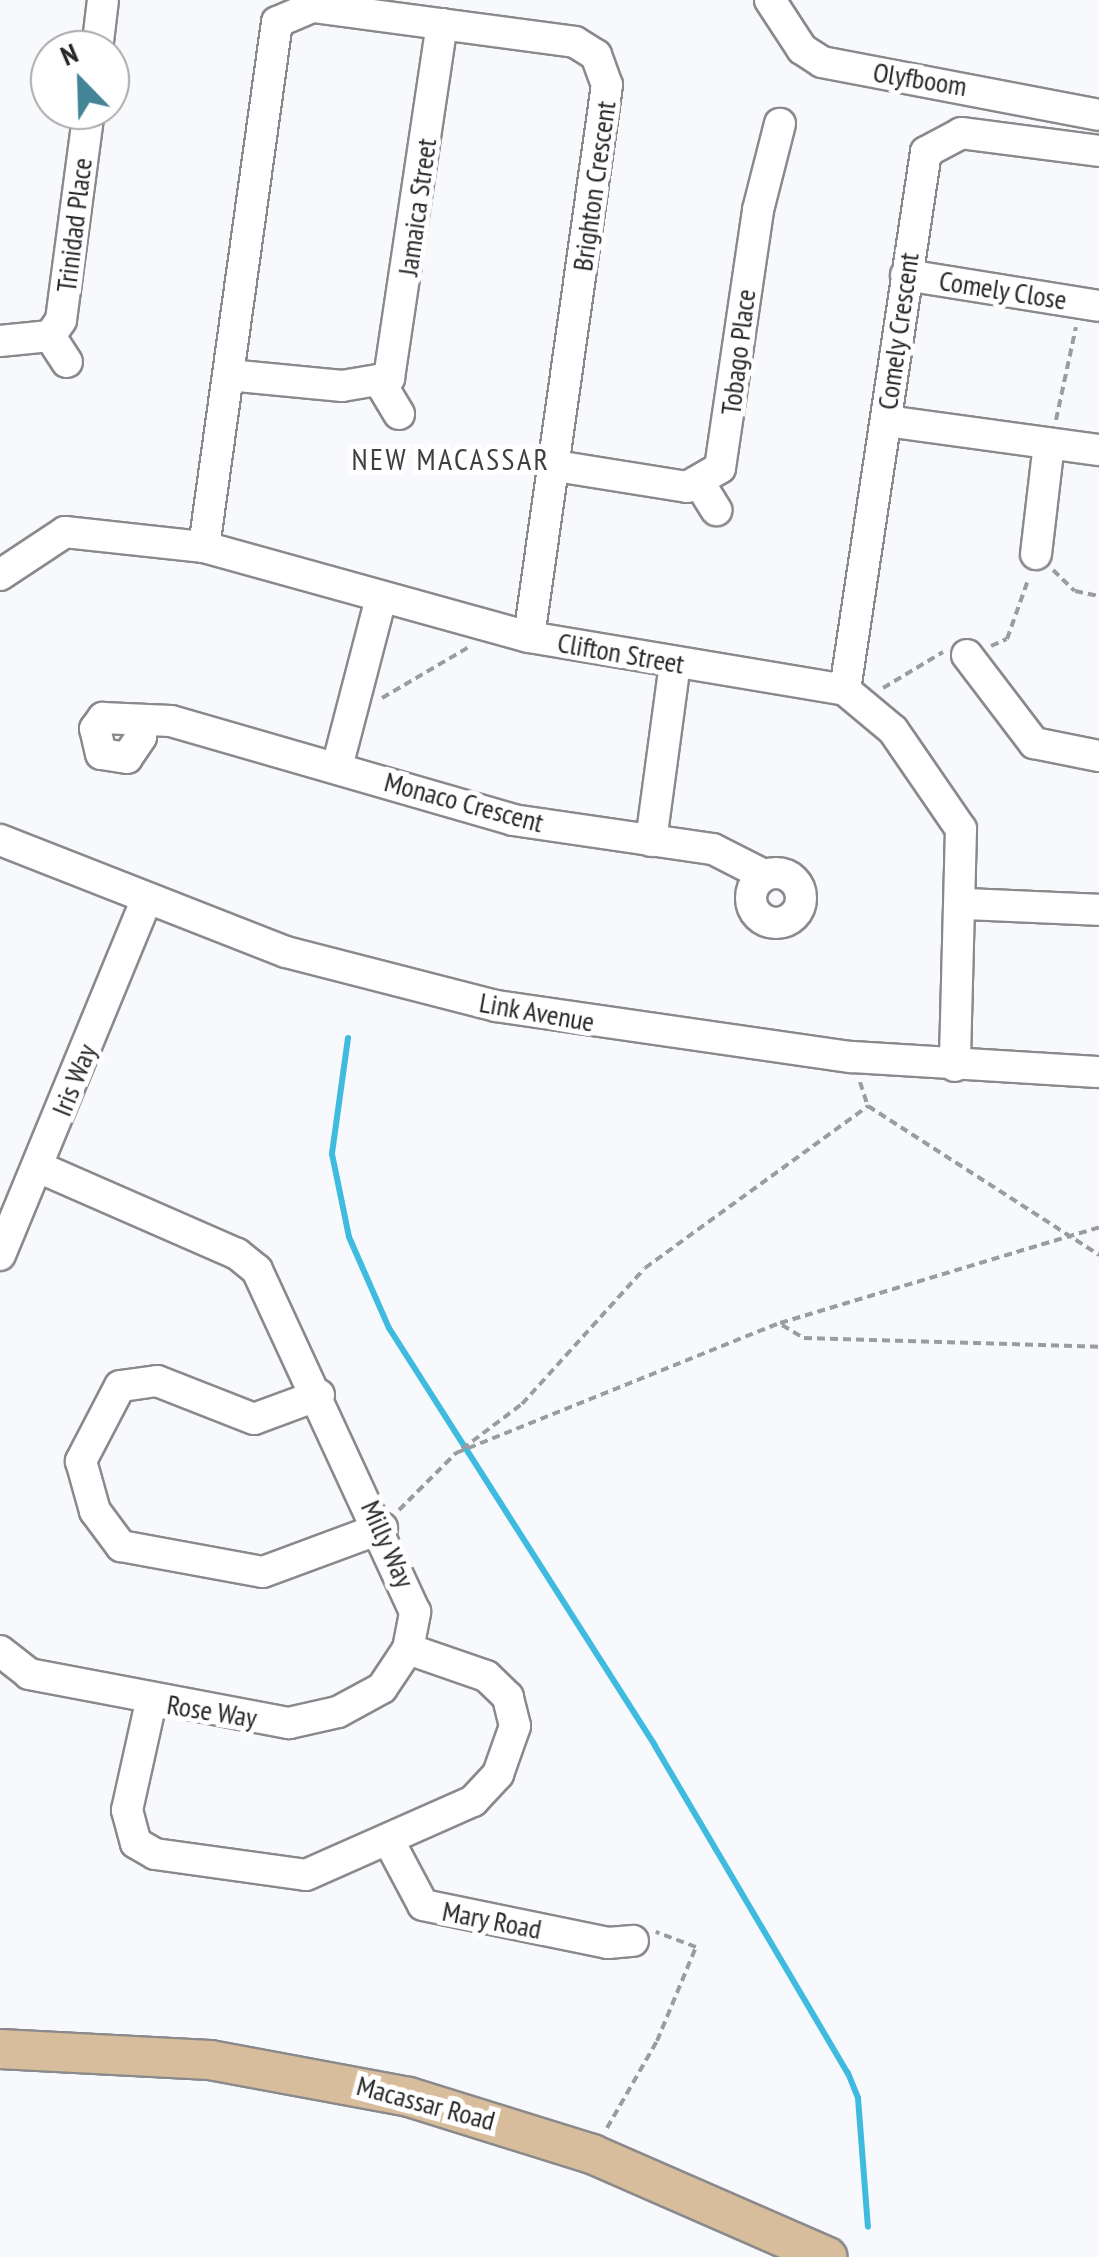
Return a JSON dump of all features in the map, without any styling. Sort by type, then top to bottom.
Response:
[{"type":"main road","name":"Macassar Road","points":[[0,2049],[148,2054],[325,2078],[592,2154],[828,2257]]},
{"type":"street","points":[[99,30],[103,0]]},
{"type":"street","name":"Olyfboom","points":[[770,0],[793,39],[822,62],[1099,115]]},
{"type":"street","name":"Brighton Crescent","points":[[204,548],[274,27],[289,12],[314,7],[575,42],[596,54],[606,75],[556,466],[529,637]]},
{"type":"street","name":"Jamaica Street","points":[[381,384],[396,357],[442,24]]},
{"type":"street","name":"Tobago Place","points":[[556,466],[708,497],[724,458],[744,208],[780,124]]},
{"type":"street","name":"Trinidad Place","points":[[0,341],[58,349],[86,130]]},
{"type":"street","name":"Comely Crescent","points":[[854,695],[918,170],[936,142],[961,132],[1099,151]]},
{"type":"street","name":"Comely Close","points":[[906,275],[1089,304]]},
{"type":"street","points":[[228,375],[381,384],[399,414]]},
{"type":"street","points":[[886,421],[1099,450]]},
{"type":"street","points":[[1036,554],[1049,444]]},
{"type":"street","name":"Clifton Street","points":[[0,575],[65,532],[204,548],[529,637],[854,695]]},
{"type":"street","points":[[337,767],[381,598]]},
{"type":"street","points":[[967,655],[1034,743],[1099,756]]},
{"type":"street","points":[[652,841],[675,663]]},
{"type":"street","points":[[854,695],[956,814],[965,843],[955,1066]]},
{"type":"street","name":"Monaco Crescent","points":[[138,724],[171,722],[513,820],[713,849],[764,875]]},
{"type":"street","name":"Link Avenue","points":[[0,840],[146,903],[396,985],[557,1018],[852,1057],[1099,1072]]},
{"type":"street","name":"Iris Way","points":[[0,1255],[146,903]]},
{"type":"street","points":[[964,904],[1099,910]]},
{"type":"street","name":"Milly Way","points":[[38,1167],[247,1260],[320,1395],[412,1600],[408,1649]]},
{"type":"street","points":[[320,1395],[254,1419],[157,1382],[120,1386],[82,1461],[95,1511],[121,1546],[263,1572],[382,1528]]},
{"type":"street","points":[[152,1702],[127,1810],[143,1850],[289,1877],[389,1842],[484,1794],[516,1726],[494,1682],[408,1649]]},
{"type":"street","name":"Rose Way","points":[[1,1660],[29,1674],[152,1702],[304,1722],[382,1688],[408,1649]]},
{"type":"street","name":"Mary Road","points":[[389,1842],[423,1905],[608,1943],[633,1941]]},
{"type":"path","points":[[1049,444],[1089,304]]},
{"type":"path","points":[[854,695],[943,652],[967,655],[1007,640],[1036,554],[1075,591],[1099,596]]},
{"type":"path","points":[[351,716],[499,630]]},
{"type":"path","points":[[852,1057],[868,1106],[1078,1236],[1099,1254]]},
{"type":"path","points":[[382,1528],[456,1454],[522,1404],[645,1268],[868,1106]]},
{"type":"path","points":[[456,1454],[780,1323],[1099,1227]]},
{"type":"path","points":[[780,1323],[804,1338],[1099,1347]]},
{"type":"path","points":[[592,2154],[657,2041],[696,1947],[660,1930],[633,1941]]},
{"type":"waterway","points":[[348,1038],[332,1154],[349,1237],[389,1328],[655,1746],[848,2073],[858,2098],[868,2227]]},
{"type":"district","name":"NEW MACASSAR","points":[[451,459]]}]
